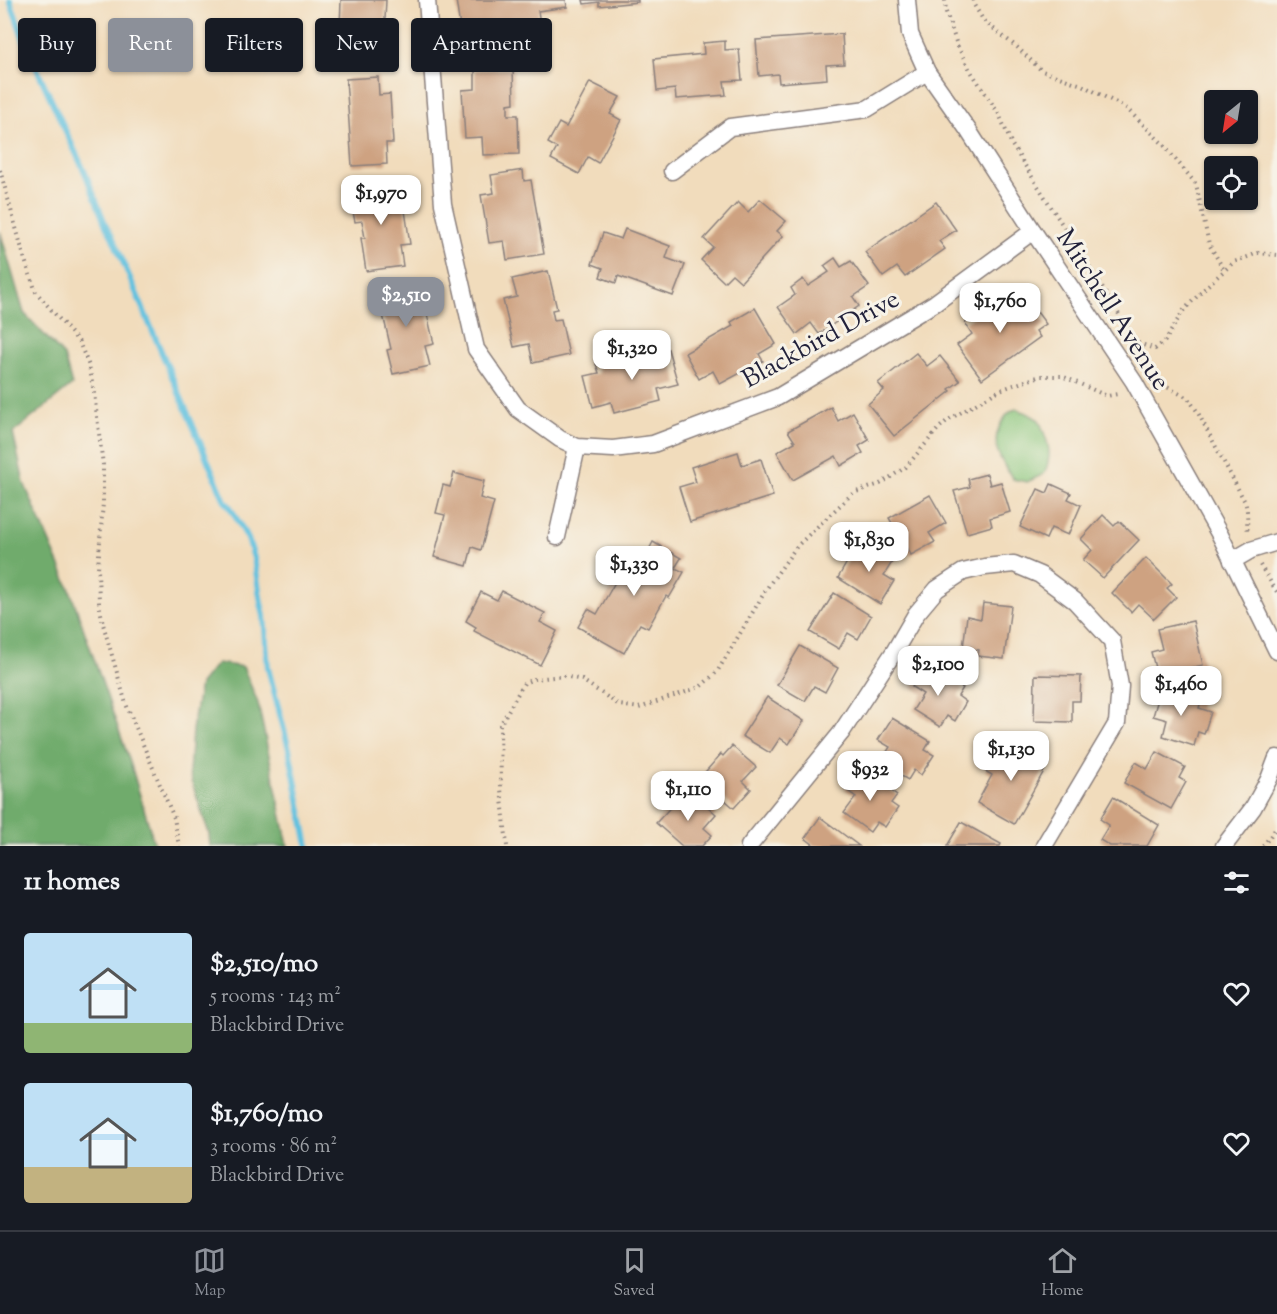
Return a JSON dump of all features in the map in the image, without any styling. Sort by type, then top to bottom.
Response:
[{"type":"street","name":"Blackbird Drive","points":[[428,0],[443,204],[476,349],[518,409],[560,439],[577,447],[613,449],[652,444],[778,398],[935,303],[1033,231]]},
{"type":"street","name":"Mitchell Avenue","points":[[907,0],[910,34],[927,72],[968,130],[1134,382],[1220,536],[1277,651]]},
{"type":"street","points":[[672,171],[730,127],[867,109],[927,72]]},
{"type":"street","points":[[557,537],[577,447]]},
{"type":"street","points":[[1232,561],[1251,549],[1277,542]]},
{"type":"street","points":[[749,846],[841,734],[916,614],[937,589],[963,572],[1014,564],[1040,575],[1075,601],[1112,641],[1120,686],[1117,723],[1050,844]]},
{"type":"street","points":[[1224,846],[1253,808],[1269,779],[1277,758]]},
{"type":"path","points":[[945,0],[953,34],[970,70],[999,114],[1012,145],[1165,386],[1188,398],[1197,411],[1245,502],[1251,549],[1277,592]]},
{"type":"path","points":[[973,0],[984,21],[1042,71],[1082,85],[1126,108],[1162,143],[1196,184],[1209,244],[1224,270]]},
{"type":"path","points":[[0,170],[36,292],[80,342],[88,366],[94,393],[103,465],[99,603],[126,704],[174,818],[179,846]]},
{"type":"path","points":[[1137,343],[1155,349],[1165,341],[1183,311],[1234,262],[1258,253],[1277,255]]},
{"type":"path","points":[[507,846],[501,789],[500,725],[524,683],[534,679],[564,676],[582,680],[619,705],[639,708],[700,687],[717,672],[769,585],[797,546],[853,493],[880,484],[906,467],[948,420],[1000,390],[1040,376],[1062,375],[1107,396],[1118,394]]},
{"type":"path","points":[[1263,846],[1277,827]]},
{"type":"green space","points":[[0,231],[24,313],[64,356],[72,385],[13,433],[24,483],[69,587],[131,765],[155,846],[0,846]]},
{"type":"green space","points":[[1016,409],[1039,420],[1049,453],[1044,474],[1027,482],[1013,479],[1000,458],[996,444],[996,437],[1002,422],[1010,412]]},
{"type":"green space","points":[[217,663],[243,667],[258,703],[288,846],[210,846],[209,834],[189,774],[192,730],[200,684]]},
{"type":"building","points":[[341,0],[386,0],[385,18],[340,18]]},
{"type":"building","points":[[456,0],[566,0],[567,7],[538,11],[539,18],[459,18]]},
{"type":"building","points":[[583,0],[638,0],[638,2],[599,6],[599,2],[584,4]]},
{"type":"building","points":[[842,34],[844,64],[826,65],[827,79],[779,83],[778,74],[759,76],[756,40]]},
{"type":"building","points":[[725,41],[725,50],[739,49],[742,80],[724,81],[726,95],[676,99],[675,89],[657,91],[654,59],[704,54],[703,43]]},
{"type":"building","points":[[475,72],[513,72],[514,103],[508,104],[508,115],[518,115],[519,154],[483,155],[482,137],[465,138],[462,90],[475,89]]},
{"type":"building","points":[[378,77],[379,95],[390,94],[393,143],[386,143],[387,164],[352,166],[346,79]]},
{"type":"building","points":[[590,82],[620,97],[610,114],[621,120],[598,163],[588,157],[579,174],[551,159],[557,148],[548,143],[559,123],[566,127]]},
{"type":"building","points":[[523,170],[524,181],[531,180],[544,254],[507,260],[504,241],[489,243],[481,195],[494,193],[491,175]]},
{"type":"building","points":[[388,181],[391,198],[403,197],[410,244],[400,245],[403,266],[366,271],[361,238],[365,238],[362,221],[355,222],[351,202],[361,200],[359,186]]},
{"type":"building","points":[[760,199],[786,221],[777,231],[783,236],[741,282],[732,274],[724,282],[701,260],[713,247],[704,239],[738,202],[748,212]]},
{"type":"building","points":[[936,202],[956,230],[939,241],[945,249],[905,277],[897,267],[883,277],[865,252]]},
{"type":"building","points":[[625,229],[670,246],[666,258],[685,265],[673,296],[618,276],[616,283],[600,277],[603,268],[592,264],[603,233],[621,239]]},
{"type":"building","points":[[835,258],[841,267],[851,261],[869,286],[853,297],[859,306],[819,334],[811,323],[797,334],[778,307],[795,295],[791,288],[803,279],[808,286],[829,272],[824,266]]},
{"type":"building","points":[[548,271],[557,309],[552,310],[554,320],[561,319],[569,355],[533,363],[529,344],[514,347],[503,300],[517,297],[512,279]]},
{"type":"building","points":[[409,282],[413,299],[423,297],[434,344],[425,346],[430,366],[393,374],[387,350],[391,349],[377,289]]},
{"type":"building","points":[[1004,296],[1012,307],[1026,297],[1046,324],[1036,331],[1040,337],[982,379],[957,345],[972,334],[965,323]]},
{"type":"building","points":[[755,308],[776,344],[759,354],[763,361],[720,384],[713,371],[699,379],[685,353],[733,326],[731,322]]},
{"type":"building","points":[[668,349],[678,384],[658,389],[661,401],[614,413],[611,402],[593,407],[585,376],[599,373],[596,364],[618,358],[619,363]]},
{"type":"building","points":[[916,353],[927,366],[940,356],[960,381],[949,389],[951,391],[894,436],[868,404],[884,390],[878,383]]},
{"type":"building","points":[[831,407],[838,421],[853,412],[869,440],[859,446],[863,453],[841,466],[836,456],[793,480],[777,452],[795,442],[788,431]]},
{"type":"building","points":[[738,452],[742,465],[761,459],[773,496],[690,522],[679,487],[696,482],[691,467]]},
{"type":"building","points":[[454,473],[484,481],[480,498],[494,502],[481,550],[472,547],[467,566],[434,557],[445,515],[436,513],[443,485],[450,487]]},
{"type":"building","points":[[987,474],[990,485],[1001,482],[1010,512],[990,518],[992,526],[967,533],[954,491],[970,487],[968,479]]},
{"type":"building","points":[[1051,484],[1071,493],[1068,499],[1081,505],[1068,535],[1051,528],[1046,539],[1020,527],[1038,489],[1047,493]]},
{"type":"building","points":[[930,495],[946,523],[929,533],[935,542],[911,555],[889,518]]},
{"type":"building","points":[[1103,515],[1114,526],[1119,521],[1139,540],[1103,578],[1083,560],[1092,550],[1081,539]]},
{"type":"building","points":[[653,542],[681,558],[675,568],[684,572],[669,598],[666,596],[648,628],[640,624],[624,653],[578,627],[588,609],[597,614],[632,552],[644,559]]},
{"type":"building","points":[[867,542],[894,559],[884,575],[894,581],[880,604],[838,578],[854,550],[860,554]]},
{"type":"building","points":[[1146,558],[1172,584],[1167,588],[1176,597],[1154,619],[1138,604],[1131,612],[1112,593]]},
{"type":"building","points":[[502,591],[545,613],[540,622],[557,631],[540,665],[474,631],[476,627],[466,621],[481,592],[497,600]]},
{"type":"building","points":[[834,593],[871,616],[858,639],[848,633],[839,649],[810,632]]},
{"type":"building","points":[[983,603],[1011,606],[1004,659],[978,656],[979,650],[963,648],[967,616],[981,619]]},
{"type":"building","points":[[1193,621],[1203,665],[1157,676],[1151,652],[1162,649],[1157,629]]},
{"type":"building","points":[[800,646],[838,668],[825,692],[814,686],[805,701],[777,685]]},
{"type":"building","points":[[925,665],[963,688],[958,696],[966,702],[955,721],[947,716],[940,727],[913,710],[923,694],[912,687]]},
{"type":"building","points":[[1035,675],[1081,676],[1080,701],[1072,701],[1072,722],[1034,721]]},
{"type":"building","points":[[1161,689],[1201,701],[1199,708],[1211,712],[1204,734],[1198,732],[1194,746],[1163,736],[1167,720],[1153,716]]},
{"type":"building","points":[[767,697],[804,721],[789,744],[780,738],[770,753],[742,736]]},
{"type":"building","points":[[892,718],[930,741],[925,750],[934,755],[921,775],[914,770],[908,780],[880,763],[890,747],[878,740]]},
{"type":"building","points":[[1012,744],[1048,764],[1014,824],[977,803],[992,775],[985,771],[998,750],[1005,754]]},
{"type":"building","points":[[732,746],[756,767],[743,781],[751,789],[734,808],[700,778],[721,754],[723,756]]},
{"type":"building","points":[[1157,752],[1185,767],[1179,778],[1186,782],[1171,809],[1124,783],[1136,762],[1147,769]]},
{"type":"building","points":[[860,769],[897,795],[891,803],[898,808],[885,827],[877,822],[870,832],[844,813],[856,797],[845,789]]},
{"type":"building","points":[[691,792],[716,814],[704,828],[712,835],[702,846],[682,846],[656,823],[679,798],[683,802]]},
{"type":"building","points":[[1113,797],[1159,825],[1147,846],[1110,846],[1100,840],[1109,825],[1100,819]]},
{"type":"building","points":[[820,817],[859,846],[813,846],[805,838]]},
{"type":"building","points":[[961,822],[1001,844],[1000,846],[947,846]]},
{"type":"waterway","points":[[10,0],[25,43],[86,175],[225,501],[248,539],[254,558],[264,616],[268,668],[289,749],[308,846]]}]
